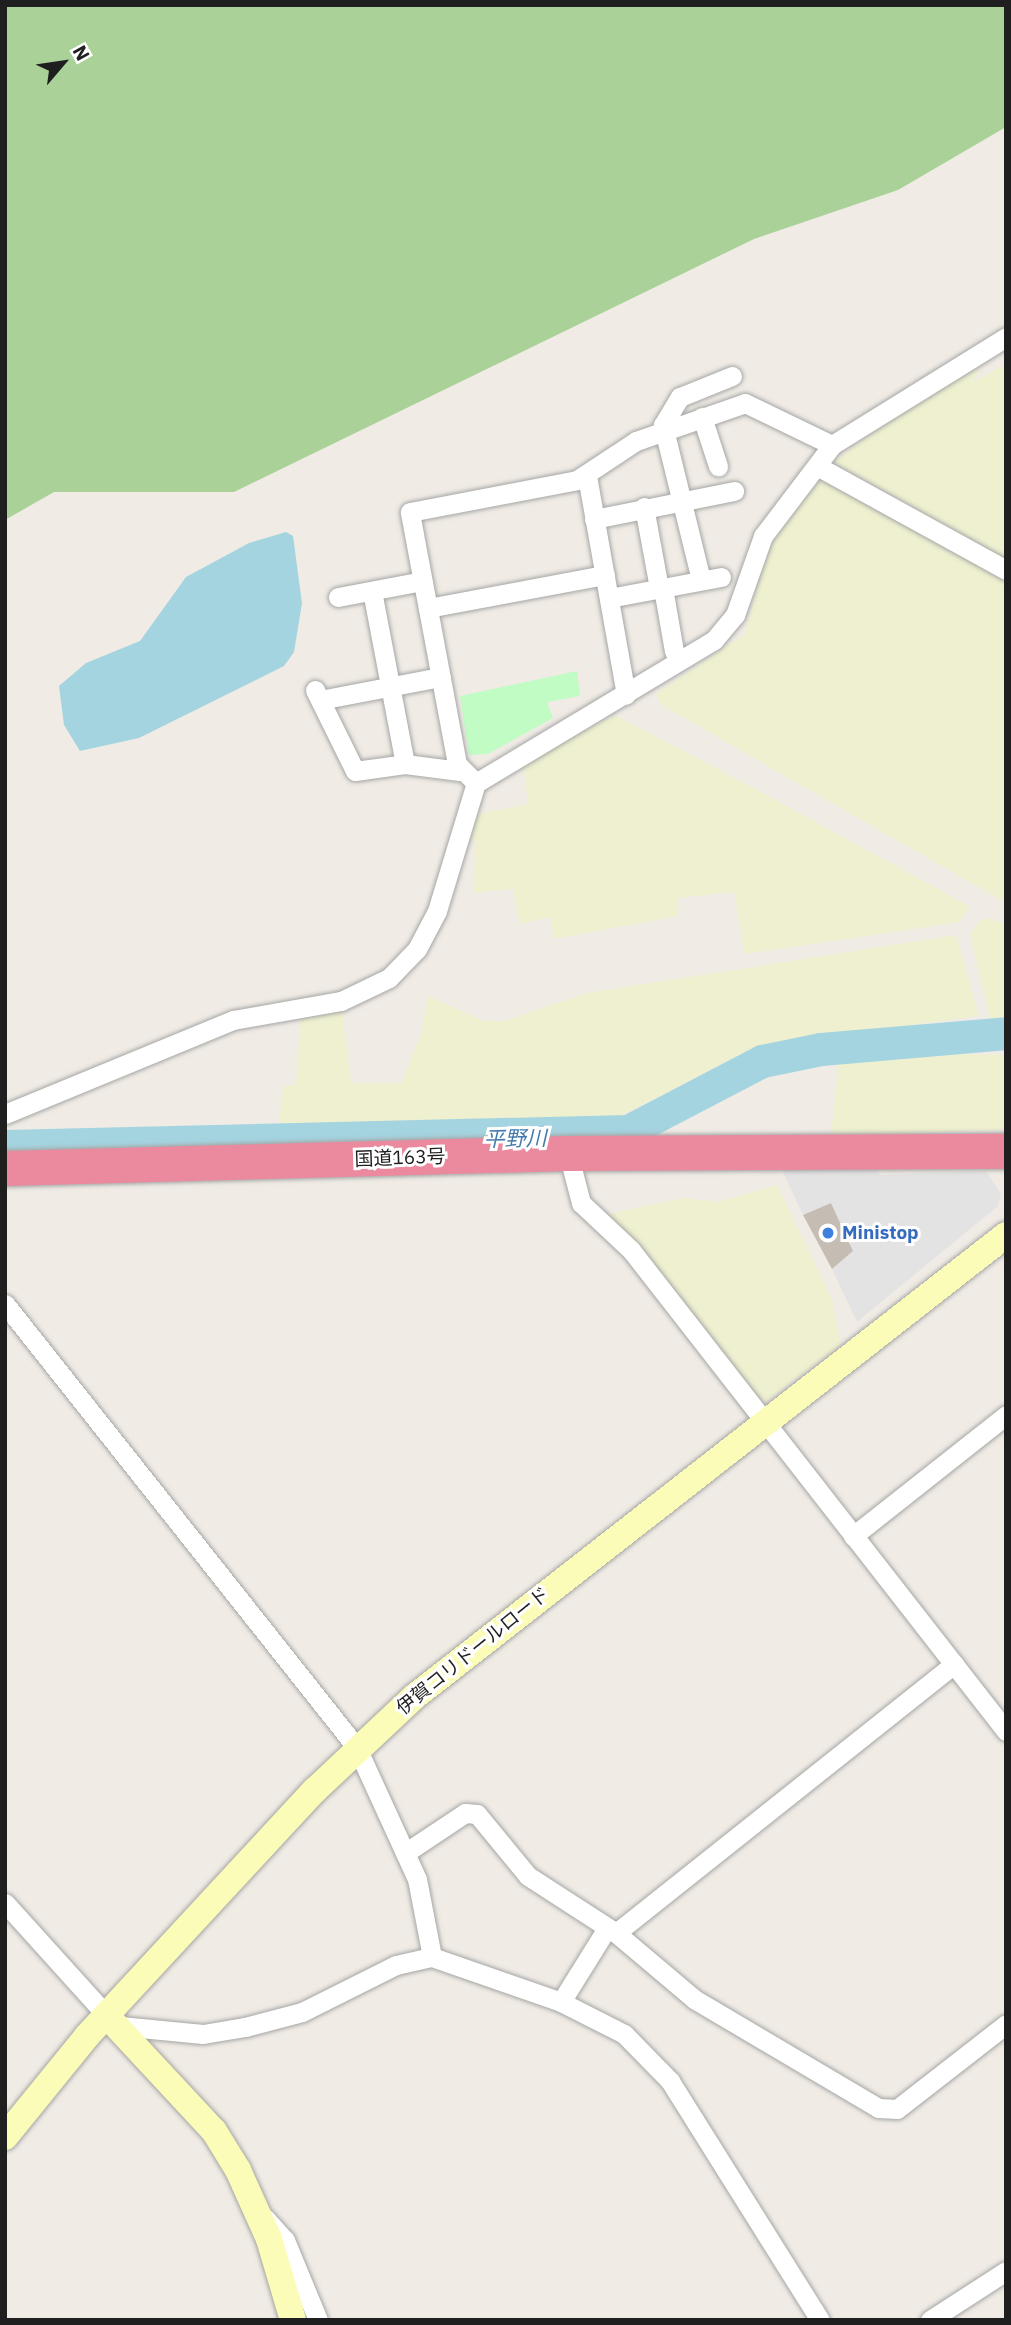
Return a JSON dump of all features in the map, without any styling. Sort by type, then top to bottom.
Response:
[{"type":"highway","name":"国道163号","points":[[5,1168],[568,1153],[1006,1151]]},
{"type":"street","points":[[5,1114],[233,1020],[341,1001],[388,978],[417,949],[437,911],[476,783],[696,655],[727,628],[763,536],[832,445],[1006,337]]},
{"type":"street","points":[[701,580],[685,499],[662,431],[680,397],[732,376]]},
{"type":"street","points":[[460,771],[410,512],[587,476],[623,447],[702,417],[752,403],[832,445]]},
{"type":"street","points":[[702,417],[718,466]]},
{"type":"street","points":[[817,466],[1006,570]]},
{"type":"street","points":[[587,476],[626,695]]},
{"type":"street","points":[[594,519],[734,491]]},
{"type":"street","points":[[644,507],[674,651]]},
{"type":"street","points":[[428,608],[605,575]]},
{"type":"street","points":[[609,598],[721,577]]},
{"type":"street","points":[[338,597],[423,581]]},
{"type":"street","points":[[372,591],[405,764]]},
{"type":"street","points":[[441,677],[389,687],[317,695],[355,771],[405,764],[460,771],[476,783]]},
{"type":"street","points":[[568,1153],[580,1203],[631,1250],[1006,1731]]},
{"type":"street","name":"伊賀コリドールロード","points":[[5,2137],[113,2021],[357,1748],[460,1658],[1006,1236]]},
{"type":"street","points":[[5,1304],[357,1748],[417,1879],[432,1957]]},
{"type":"street","points":[[853,1535],[1006,1415]]},
{"type":"street","points":[[561,2002],[612,1931],[954,1664]]},
{"type":"street","points":[[405,1853],[465,1814],[477,1814],[508,1858],[612,1931],[694,1999],[878,2108],[897,2109],[1006,2024]]},
{"type":"street","points":[[5,1903],[214,2131],[255,2207],[293,2320]]},
{"type":"street","points":[[113,2021],[203,2035],[244,2027],[302,2012],[396,1965],[432,1957],[561,2002],[624,2034],[670,2081],[820,2320]]},
{"type":"street","points":[[255,2207],[285,2240],[318,2320]]},
{"type":"street","points":[[930,2320],[1006,2271]]},
{"type":"green space","points":[[5,5],[1006,5],[1006,127],[898,190],[754,239],[234,492],[54,492],[5,520]]},
{"type":"green space","points":[[1006,364],[1006,559],[833,462],[923,398],[981,368],[972,382]]},
{"type":"green space","points":[[825,479],[1006,579],[1006,903],[660,704],[656,694],[745,634],[767,551],[812,483]]},
{"type":"green space","points":[[577,671],[580,696],[547,702],[553,718],[488,754],[469,755],[460,696]]},
{"type":"green space","points":[[615,715],[969,906],[960,922],[745,954],[734,892],[677,898],[677,916],[554,939],[550,917],[520,924],[513,889],[474,893],[475,841],[466,841],[472,815],[528,804],[523,761]]},
{"type":"green space","points":[[991,918],[1006,925],[1006,1017],[990,1019],[970,934],[979,921]]},
{"type":"green space","points":[[956,935],[979,1016],[759,1045],[595,1129],[279,1130],[283,1087],[296,1084],[301,1014],[342,1009],[351,1083],[401,1083],[422,1032],[428,996],[484,1021],[504,1021],[587,993]]},
{"type":"green space","points":[[917,1053],[1006,1055],[1006,1129],[831,1137],[838,1064]]},
{"type":"green space","points":[[777,1185],[833,1301],[840,1346],[765,1402],[756,1399],[608,1214],[683,1198],[718,1202]]},
{"type":"shaded area","points":[[870,1161],[880,1175],[986,1171],[1001,1194],[998,1206],[857,1322],[832,1269],[853,1251],[831,1203],[803,1215],[782,1170]]},
{"type":"water","points":[[286,532],[293,536],[302,603],[294,652],[284,666],[139,738],[80,751],[64,725],[59,686],[86,663],[140,641],[186,577],[249,543]]},
{"type":"building","name":"Ministop","points":[[831,1203],[853,1251],[832,1269],[803,1215]]},
{"type":"waterway","name":"平野川","points":[[5,1146],[628,1131],[762,1061],[821,1049],[1006,1033]]},
{"type":"place","name":"Ministop","points":[[828,1233]]}]
